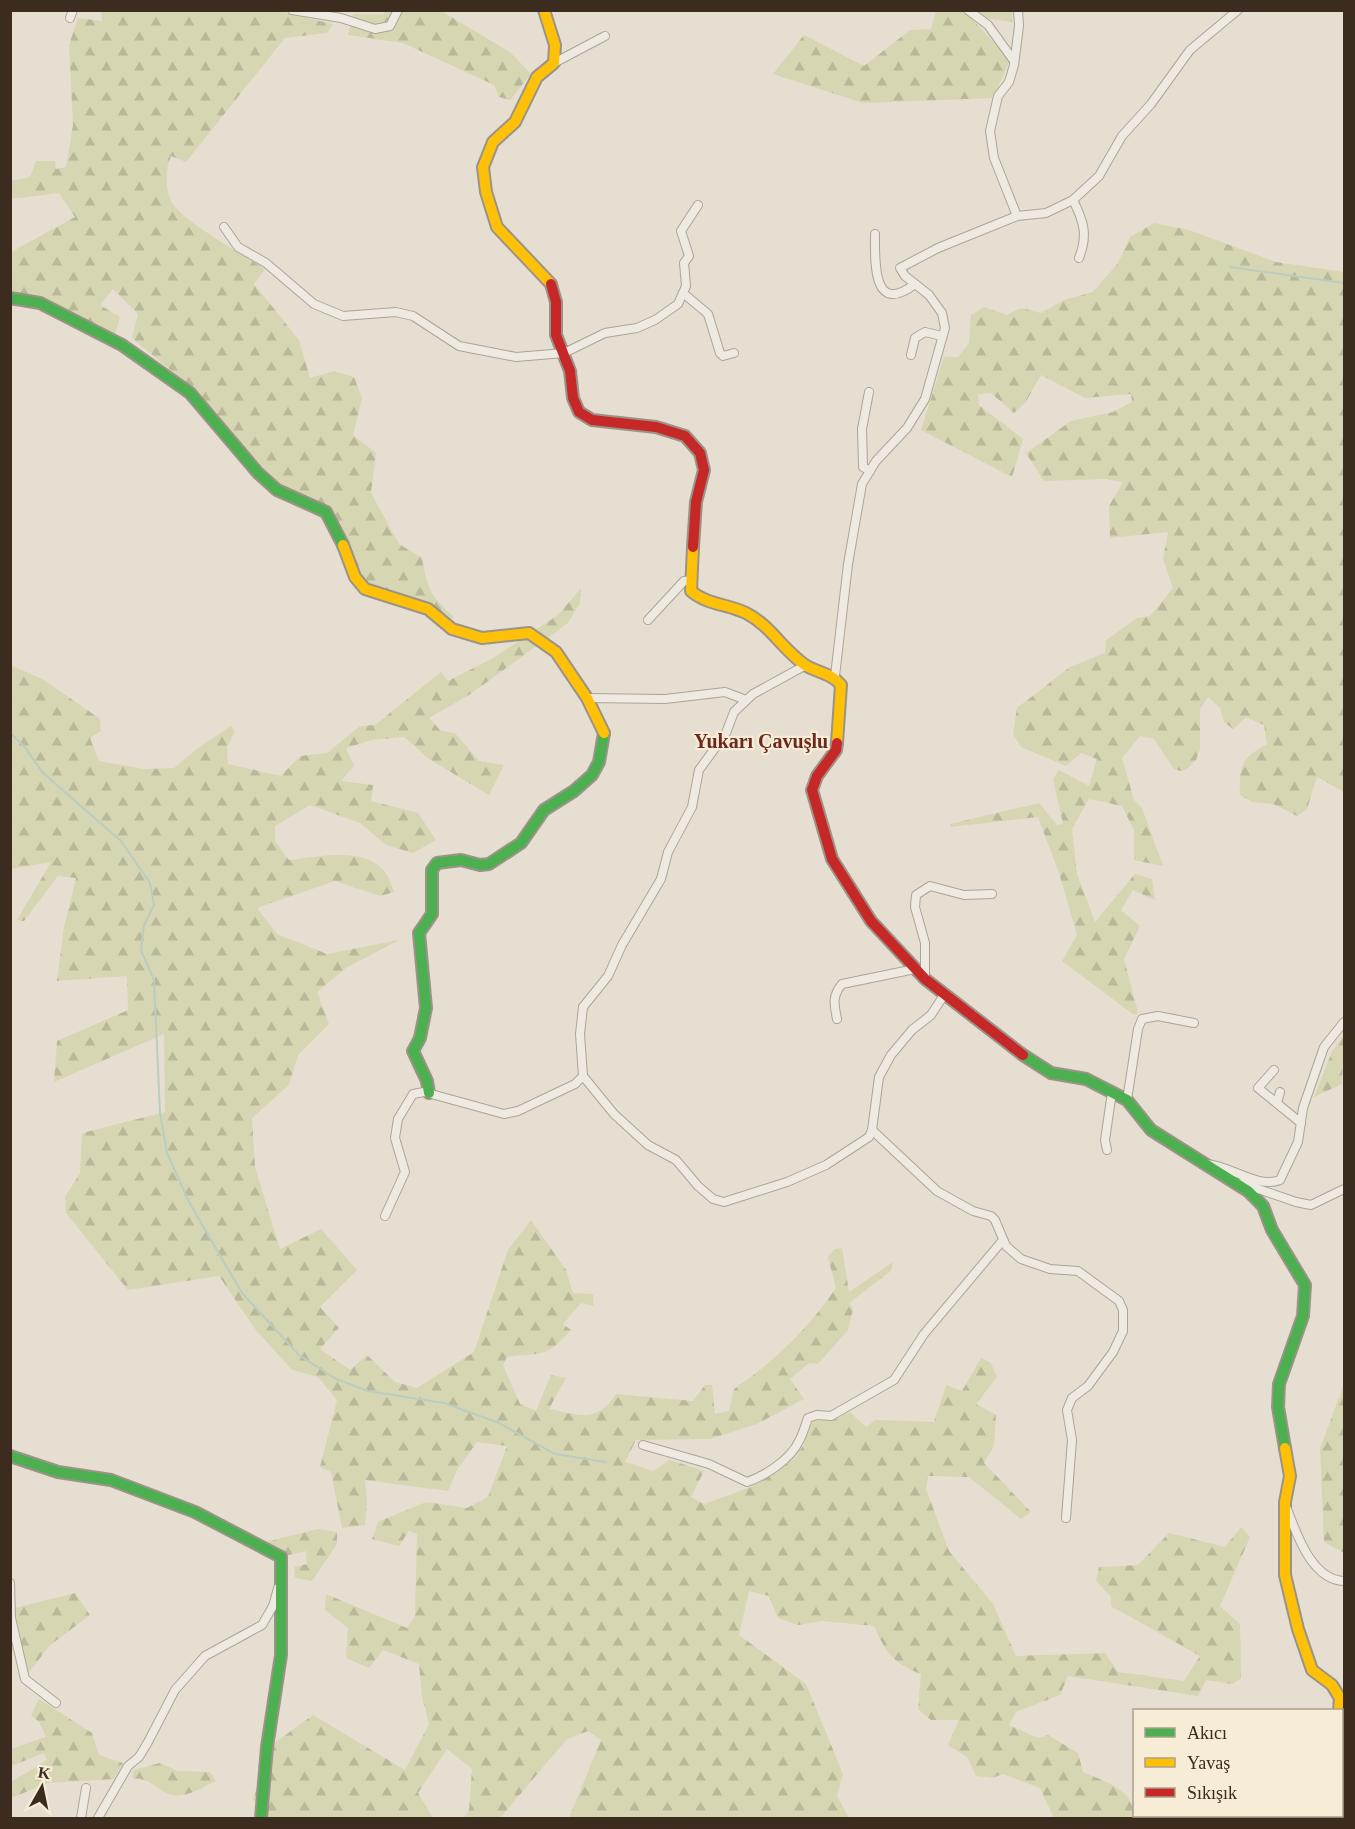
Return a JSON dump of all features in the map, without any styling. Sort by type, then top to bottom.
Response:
[{"type":"street","points":[[292,10],[341,18],[375,29],[390,26],[398,10]]},
{"type":"street","points":[[544,10],[555,45],[554,63]]},
{"type":"street","points":[[968,10],[988,25],[1014,61]]},
{"type":"street","points":[[1017,216],[994,158],[990,131],[998,96],[1009,82],[1014,61],[1019,26],[1018,10]]},
{"type":"street","points":[[835,676],[862,484],[870,471],[907,428],[925,399],[945,328],[942,313],[929,295],[904,276],[900,268],[1017,216],[1046,213],[1073,200],[1100,176],[1122,136],[1151,104],[1190,50],[1238,10]]},
{"type":"street","points":[[605,36],[554,63],[537,77],[515,122],[493,142],[483,167],[486,192],[497,227],[520,254],[552,285],[556,302],[556,335],[570,371],[573,398],[579,412],[592,420],[666,430],[685,436],[700,453],[704,470],[696,502],[691,591],[699,600],[745,613],[765,626],[806,665],[835,676],[841,685],[836,750],[817,776],[812,790],[832,859],[871,921],[925,979],[1015,1050],[1051,1073],[1086,1079],[1127,1100],[1151,1130],[1248,1191],[1263,1206],[1272,1230],[1305,1285],[1306,1298],[1303,1316],[1280,1384],[1278,1407],[1290,1476],[1285,1502],[1285,1575],[1298,1629],[1312,1670],[1332,1685],[1340,1698],[1339,1709]]},
{"type":"street","points":[[1073,200],[1083,219],[1085,234],[1079,258]]},
{"type":"street","points":[[224,227],[237,247],[266,263],[314,304],[343,316],[396,312],[413,316],[459,346],[516,357],[564,352],[605,333],[637,328],[655,320],[678,304],[686,286],[684,263],[689,256],[681,231],[698,205]]},
{"type":"street","points":[[875,234],[875,265],[879,286],[884,291],[896,293],[915,284]]},
{"type":"street","points":[[682,293],[708,314],[720,353],[723,356],[734,352]]},
{"type":"street","points":[[10,298],[40,303],[122,345],[190,393],[258,473],[277,490],[326,513],[343,544],[355,577],[365,589],[428,609],[453,629],[482,638],[529,633],[556,652],[587,698],[604,733],[604,746],[592,775],[574,791],[544,810],[521,843],[489,864],[480,865],[461,860],[437,863],[432,870],[432,914],[418,933],[424,959],[425,1015],[422,1032],[413,1051],[427,1082],[429,1093]]},
{"type":"street","points":[[910,355],[915,338],[925,332],[942,336]]},
{"type":"street","points":[[869,392],[861,456],[863,467],[870,471]]},
{"type":"street","points":[[648,620],[684,581],[692,580]]},
{"type":"street","points":[[806,665],[746,700],[734,712],[726,733],[699,770],[692,807],[669,852],[661,879],[622,945],[608,976],[583,1006],[580,1034],[583,1076],[614,1114],[648,1145],[670,1156],[712,1199],[724,1202],[787,1182],[826,1165],[869,1137],[872,1130],[879,1077],[891,1055],[912,1030],[931,1015],[944,995]]},
{"type":"street","points":[[587,698],[665,699],[725,693],[746,700]]},
{"type":"street","points":[[925,979],[925,943],[915,907],[916,895],[930,886],[964,895],[992,894]]},
{"type":"street","points":[[837,1019],[833,1001],[835,993],[842,984],[915,969]]},
{"type":"street","points":[[1127,1100],[1138,1029],[1142,1019],[1158,1016],[1194,1023]]},
{"type":"street","points":[[1204,1164],[1219,1164],[1262,1181],[1280,1180],[1298,1142],[1301,1123],[1324,1047],[1344,1022]]},
{"type":"street","points":[[1274,1070],[1258,1088],[1301,1123]]},
{"type":"street","points":[[384,1216],[405,1172],[395,1138],[398,1119],[413,1094],[429,1093],[504,1114],[518,1111],[575,1084],[583,1076]]},
{"type":"street","points":[[1107,1150],[1105,1140],[1112,1092]]},
{"type":"street","points":[[1277,1103],[1280,1092]]},
{"type":"street","points":[[872,1130],[937,1191],[973,1211],[991,1216],[995,1220],[1005,1246],[1021,1259],[1050,1269],[1078,1271],[1119,1301],[1123,1310],[1123,1331],[1113,1352],[1088,1386],[1072,1398],[1068,1410],[1072,1440],[1066,1518]]},
{"type":"street","points":[[1226,1178],[1296,1202],[1311,1204],[1344,1189]]},
{"type":"street","points":[[644,1445],[709,1464],[747,1482],[758,1478],[784,1459],[799,1443],[808,1419],[817,1415],[831,1416],[894,1380],[924,1334],[1003,1240]]},
{"type":"street","points":[[10,1456],[58,1472],[111,1480],[195,1512],[281,1557],[281,1655],[261,1818]]},
{"type":"street","points":[[1285,1502],[1294,1528],[1316,1567],[1328,1576],[1344,1581]]},
{"type":"street","points":[[98,1818],[128,1766],[139,1757],[175,1690],[206,1656],[262,1625],[273,1606],[281,1580]]},
{"type":"street","points":[[10,1583],[11,1618],[25,1679],[56,1702]]},
{"type":"street","points":[[81,1818],[86,1788]]},
{"type":"green space","points":[[101,10],[273,10],[333,24],[327,33],[285,38],[186,162],[171,156],[167,173],[168,190],[171,201],[186,218],[265,269],[254,284],[299,340],[310,378],[334,371],[354,377],[362,398],[353,435],[376,453],[371,493],[399,544],[422,558],[431,591],[440,604],[454,617],[448,620],[372,587],[357,571],[328,508],[286,490],[275,481],[190,386],[132,338],[138,314],[113,289],[100,305],[120,317],[115,335],[44,300],[11,290],[11,252],[75,217],[59,193],[11,199],[11,181],[30,177],[36,161],[55,161],[56,169],[66,167],[73,125],[69,45],[78,18],[102,21]]},
{"type":"green space","points":[[385,10],[441,11],[510,52],[531,74],[510,100],[499,97],[494,85],[403,43],[348,35],[353,14],[384,14]]},
{"type":"green space","points":[[936,11],[1012,11],[1012,22],[969,16],[1010,60],[993,98],[863,103],[773,74],[804,35],[864,66],[910,30],[931,29]]},
{"type":"green space","points":[[1154,223],[1189,230],[1276,262],[1344,272],[1344,792],[1317,777],[1307,809],[1297,816],[1273,804],[1252,802],[1240,795],[1243,764],[1258,749],[1267,744],[1264,725],[1246,717],[1233,729],[1224,722],[1220,708],[1208,697],[1200,709],[1200,749],[1196,760],[1187,769],[1181,771],[1174,769],[1154,739],[1140,736],[1122,758],[1134,800],[1142,808],[1163,866],[1134,860],[1134,830],[1122,806],[1089,799],[1072,829],[1077,874],[1095,922],[1135,874],[1152,879],[1155,900],[1133,890],[1121,910],[1140,926],[1124,959],[1138,1012],[1134,1015],[1062,961],[1077,935],[1059,873],[1038,817],[951,827],[950,824],[1039,803],[1057,825],[1063,824],[1053,779],[1059,770],[1089,786],[1097,759],[1081,753],[1066,766],[1021,747],[1013,734],[1017,708],[1070,667],[1105,653],[1106,640],[1137,618],[1150,616],[1173,588],[1163,559],[1168,532],[1110,538],[1109,506],[1123,482],[1105,479],[1044,481],[1026,453],[1071,421],[1113,412],[1132,402],[1131,394],[1085,398],[1041,375],[1025,403],[1014,413],[991,393],[978,394],[979,405],[1023,439],[1012,477],[921,430],[944,357],[958,357],[969,343],[971,315],[984,307],[1007,315],[1021,308],[1041,313],[1064,300],[1093,292],[1118,263],[1130,237]]},
{"type":"green space","points":[[581,588],[580,603],[568,623],[469,695],[429,718],[441,731],[455,733],[479,761],[504,765],[489,795],[429,759],[404,737],[372,740],[346,748],[354,766],[341,781],[373,785],[371,801],[418,813],[436,840],[413,853],[386,845],[360,823],[310,805],[275,826],[275,841],[289,860],[340,855],[365,858],[384,871],[394,892],[380,896],[335,881],[257,908],[277,934],[327,954],[399,940],[346,968],[317,992],[329,1024],[298,1055],[289,1085],[252,1118],[255,1167],[280,1249],[321,1229],[357,1270],[320,1307],[339,1328],[320,1349],[350,1370],[367,1355],[395,1382],[417,1388],[474,1352],[508,1250],[531,1220],[566,1270],[573,1293],[593,1294],[594,1306],[581,1303],[563,1324],[571,1330],[548,1351],[507,1357],[503,1365],[520,1404],[536,1411],[551,1375],[566,1378],[549,1409],[579,1415],[595,1414],[609,1404],[616,1394],[693,1401],[705,1385],[712,1385],[715,1414],[729,1411],[734,1389],[764,1367],[790,1343],[836,1288],[828,1257],[835,1249],[842,1248],[849,1292],[893,1262],[891,1271],[849,1303],[853,1309],[848,1330],[818,1364],[809,1363],[790,1379],[804,1399],[757,1424],[710,1439],[636,1440],[625,1462],[653,1471],[670,1460],[704,1471],[691,1497],[704,1504],[751,1487],[795,1458],[804,1444],[809,1426],[815,1421],[836,1419],[850,1412],[866,1427],[875,1420],[934,1422],[946,1385],[962,1391],[981,1358],[991,1363],[997,1377],[976,1404],[996,1415],[994,1446],[984,1463],[1031,1512],[1021,1519],[969,1477],[928,1476],[926,1489],[949,1551],[993,1604],[1016,1656],[1105,1653],[1118,1672],[1184,1681],[1200,1656],[1111,1606],[1111,1597],[1096,1581],[1099,1567],[1138,1565],[1169,1533],[1225,1547],[1241,1527],[1250,1537],[1220,1606],[1240,1624],[1241,1679],[1232,1684],[1206,1680],[1198,1696],[1068,1676],[1060,1695],[1016,1712],[1009,1725],[1038,1738],[1048,1735],[1078,1753],[1083,1772],[1116,1787],[1129,1799],[1133,1807],[1133,1817],[1152,1818],[1054,1818],[1040,1788],[1003,1774],[992,1778],[976,1776],[967,1757],[948,1745],[959,1720],[931,1720],[918,1709],[921,1674],[904,1666],[892,1656],[882,1643],[874,1626],[822,1621],[798,1625],[778,1618],[769,1596],[749,1591],[739,1635],[806,1684],[843,1774],[837,1796],[849,1818],[569,1818],[601,1740],[588,1731],[567,1739],[500,1818],[464,1818],[469,1810],[472,1769],[447,1749],[418,1793],[433,1818],[265,1818],[253,1799],[273,1744],[313,1715],[405,1770],[429,1724],[422,1697],[419,1664],[383,1650],[369,1668],[346,1658],[348,1628],[325,1610],[326,1594],[407,1628],[415,1616],[417,1534],[409,1531],[399,1546],[372,1539],[378,1522],[426,1502],[467,1508],[488,1497],[507,1446],[477,1442],[457,1470],[448,1491],[365,1480],[367,1503],[365,1525],[342,1528],[331,1472],[320,1467],[337,1400],[318,1377],[292,1370],[255,1329],[219,1276],[128,1290],[66,1213],[65,1197],[80,1173],[82,1133],[165,1112],[164,1034],[54,1082],[57,1041],[128,1010],[127,976],[57,981],[64,927],[76,878],[58,876],[24,921],[17,920],[51,862],[11,869],[11,665],[44,680],[100,719],[101,731],[90,738],[99,761],[144,769],[174,768],[198,748],[231,726],[235,732],[227,747],[228,764],[281,776],[300,756],[327,753],[360,726],[375,725],[441,672],[448,681],[493,658],[558,615]]},
{"type":"green space","points":[[1344,1034],[1342,1084],[1314,1097],[1332,1052]]},
{"type":"green space","points":[[1344,1384],[1344,1553],[1324,1542],[1320,1449]]},
{"type":"green space","points":[[318,1529],[337,1532],[337,1544],[312,1581],[295,1578],[294,1567],[307,1564],[306,1551],[285,1556],[266,1542]]},
{"type":"green space","points":[[75,1593],[90,1615],[49,1646],[27,1675],[19,1646],[11,1653],[11,1609]]},
{"type":"green space","points":[[39,1699],[92,1733],[99,1755],[123,1763],[114,1779],[48,1783],[11,1798],[11,1782],[47,1760],[44,1753],[11,1766],[11,1749],[46,1737],[39,1722],[31,1715]]},
{"type":"green space","points":[[160,1763],[178,1771],[210,1772],[216,1781],[193,1792],[175,1795],[164,1792],[144,1780],[134,1779],[132,1776],[134,1770]]},
{"type":"waterway","points":[[1230,267],[1344,283]]},
{"type":"waterway","points":[[10,733],[24,746],[42,772],[121,841],[150,883],[154,905],[144,925],[141,950],[154,980],[160,1113],[167,1153],[189,1202],[242,1293],[299,1355],[336,1379],[368,1391],[444,1403],[499,1423],[555,1454],[606,1462]]},
{"type":"traffic: fast","points":[[10,298],[40,303],[122,345],[190,393],[258,473],[277,490],[326,512],[343,545]]},
{"type":"traffic: fast","points":[[429,1093],[427,1081],[413,1051],[420,1038],[426,1008],[419,933],[432,914],[432,870],[437,863],[461,860],[480,865],[489,864],[521,843],[544,810],[574,791],[592,775],[599,762],[604,733]]},
{"type":"traffic: fast","points":[[1023,1055],[1051,1073],[1086,1079],[1127,1100],[1151,1130],[1248,1191],[1263,1206],[1272,1230],[1305,1285],[1303,1316],[1279,1384],[1278,1407],[1285,1448]]},
{"type":"traffic: fast","points":[[10,1456],[58,1472],[111,1480],[195,1512],[281,1557],[281,1655],[267,1747],[261,1818]]},
{"type":"traffic: slow","points":[[544,10],[555,45],[554,63],[537,77],[515,122],[493,142],[483,167],[486,192],[497,227],[551,284]]},
{"type":"traffic: slow","points":[[343,545],[355,577],[365,589],[428,609],[452,629],[482,638],[529,633],[556,652],[587,698],[604,733]]},
{"type":"traffic: slow","points":[[693,547],[691,591],[711,602],[739,610],[755,618],[797,659],[810,668],[833,678],[841,685],[837,743]]},
{"type":"traffic: slow","points":[[1285,1448],[1290,1476],[1285,1502],[1285,1575],[1298,1629],[1312,1670],[1332,1685],[1340,1698],[1339,1709]]},
{"type":"traffic: jam","points":[[551,284],[556,302],[556,335],[570,371],[573,398],[579,412],[592,420],[656,427],[685,436],[700,453],[704,470],[696,502],[693,547]]},
{"type":"traffic: jam","points":[[837,743],[836,750],[817,776],[812,790],[832,859],[871,921],[925,979],[1023,1055]]},
{"type":"district","name":"Yukarı Çavuşlu","points":[[761,741]]}]
